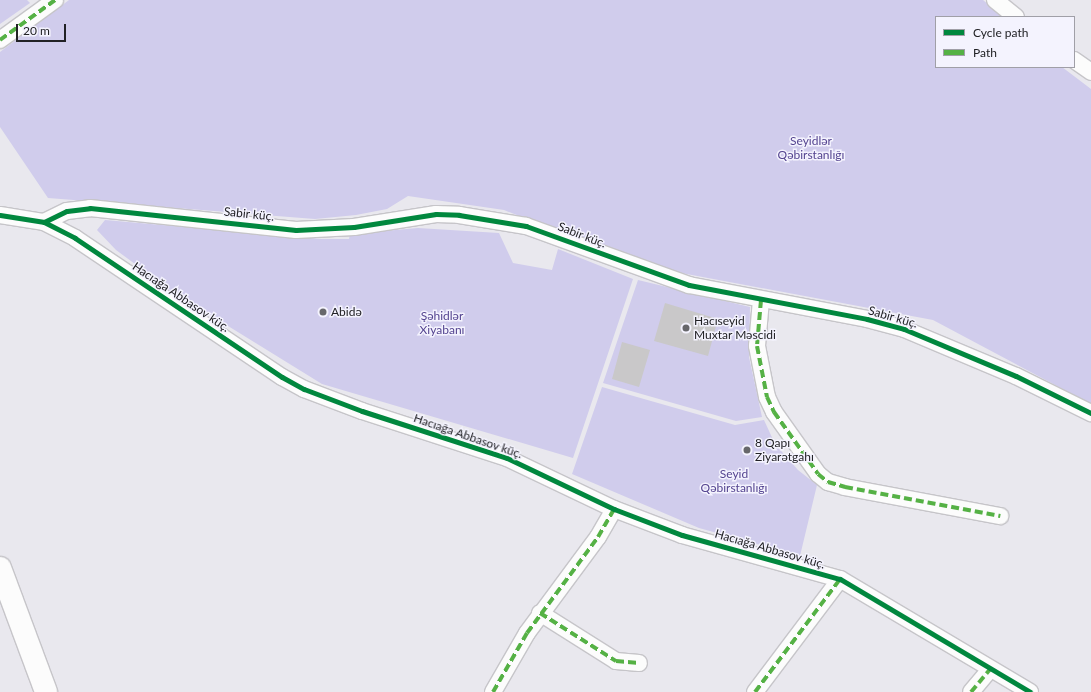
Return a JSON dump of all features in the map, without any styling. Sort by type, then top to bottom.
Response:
[{"type":"main road","points":[[0,568],[46,692]]},
{"type":"street","points":[[0,40],[55,0]]},
{"type":"street","points":[[995,0],[1015,16]]},
{"type":"street","points":[[1075,61],[1091,72]]},
{"type":"street","name":"Sabir küç.","points":[[44,222],[67,211],[90,208],[296,230],[354,227],[436,214],[459,215],[541,230],[655,275],[761,300],[841,314],[904,329],[1016,376],[1091,413]]},
{"type":"street","name":"Hacıağa Abbasov küç.","points":[[0,214],[44,222],[75,238],[282,378],[304,389],[362,411],[507,458],[614,508],[682,535],[840,579],[1030,692]]},
{"type":"street","points":[[761,300],[757,346],[767,397],[774,412],[818,474],[828,482],[845,487],[1000,516]]},
{"type":"street","points":[[493,692],[540,613],[598,537],[614,508]]},
{"type":"street","points":[[755,692],[840,579]]},
{"type":"street","points":[[540,613],[616,660],[639,663]]},
{"type":"street","points":[[971,692],[990,668]]},
{"type":"green space","points":[[0,0],[27,0],[30,3],[0,24]]},
{"type":"green space","name":"Seyidlər Qəbirstanlığı","points":[[69,0],[983,0],[1002,16],[935,16],[935,68],[1063,68],[1091,89],[1091,404],[933,320],[644,266],[504,210],[408,196],[387,209],[356,215],[315,219],[48,198],[0,127],[0,52]]},
{"type":"green space","name":"Şəhidlər Xiyabanı","points":[[105,220],[322,239],[349,239],[350,234],[418,228],[499,233],[513,263],[552,270],[558,249],[633,279],[573,458],[322,384],[173,292],[116,250],[97,230]]},
{"type":"green space","points":[[638,280],[750,307],[749,357],[762,417],[736,421],[603,383]]},
{"type":"green space","name":"Seyid Qəbirstanlığı","points":[[602,387],[735,425],[764,420],[775,444],[798,470],[817,485],[800,556],[699,528],[572,474]]},
{"type":"building","points":[[665,303],[718,319],[708,356],[654,341]]},
{"type":"building","points":[[622,342],[650,350],[639,387],[612,379]]},
{"type":"marked path","points":[[0,40],[55,0]]},
{"type":"marked path","points":[[761,300],[757,346],[767,397],[774,412],[818,474],[828,482],[845,487],[1000,516]]},
{"type":"marked path","points":[[493,692],[527,633],[598,537],[614,509]]},
{"type":"marked path","points":[[755,692],[840,579]]},
{"type":"marked path","points":[[540,613],[616,661],[639,663]]},
{"type":"marked path","points":[[971,692],[990,669]]},
{"type":"cycle path","points":[[44,222],[67,211],[90,208],[296,230],[354,227],[436,214],[459,215],[526,226],[689,285],[867,319],[904,329],[1016,376],[1091,413]]},
{"type":"cycle path","points":[[0,215],[44,222],[75,238],[282,377],[304,389],[362,411],[507,458],[614,509],[682,535],[840,579],[1030,692]]},
{"type":"place","name":"Abidə","points":[[323,312]]},
{"type":"place","name":"Hacıseyid Muxtar Məscidi","points":[[686,328]]},
{"type":"place","name":"8 Qapı Ziyarətgahı","points":[[747,450]]}]
